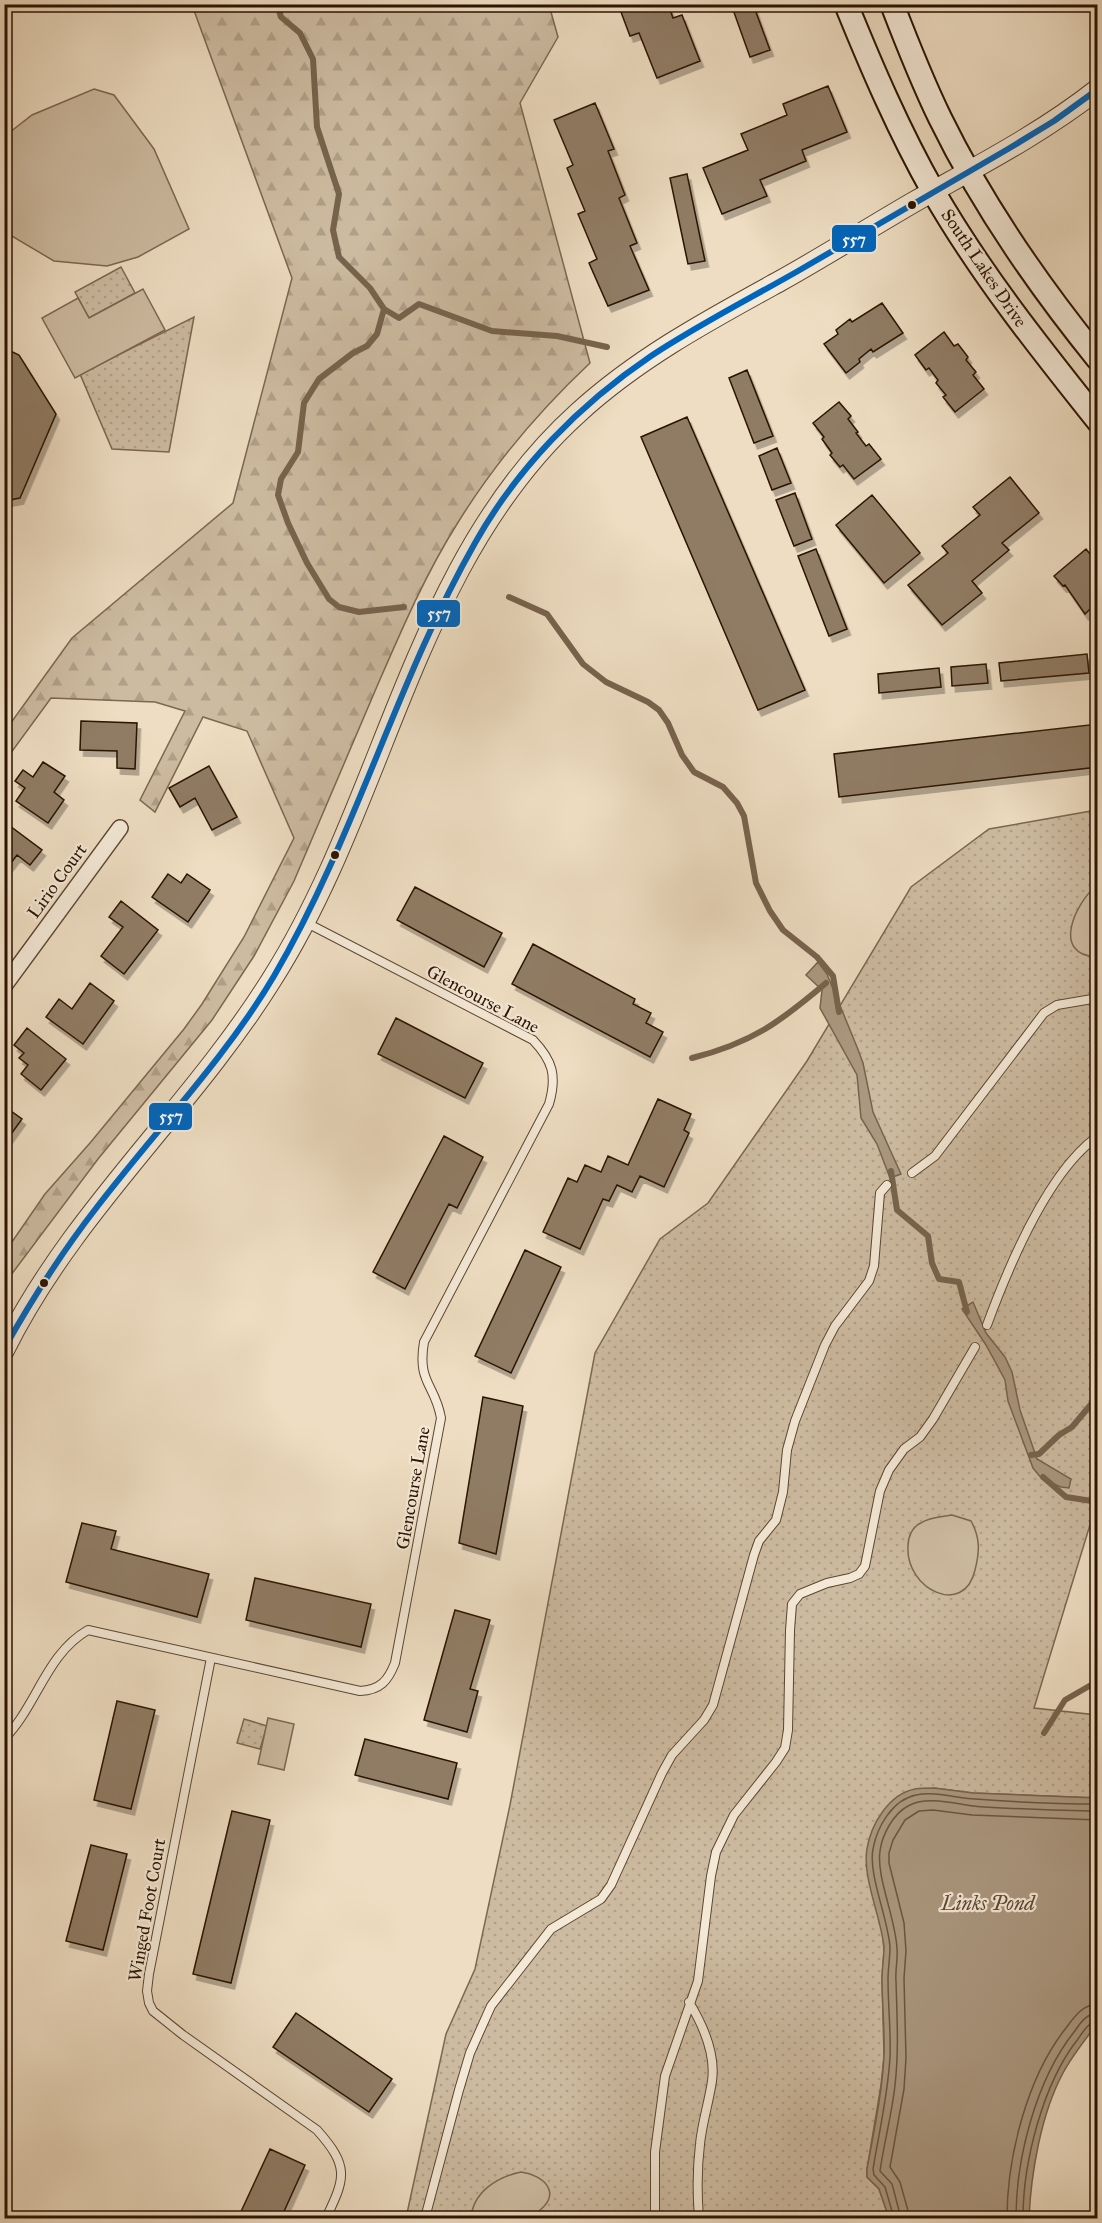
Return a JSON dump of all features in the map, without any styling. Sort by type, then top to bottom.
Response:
[{"type":"main road","name":"South Lakes Drive","points":[[846,4],[873,72],[933,192],[1010,309],[1098,421]]},
{"type":"main road","name":"South Lakes Drive","points":[[892,4],[921,78],[941,121],[969,171],[1031,270],[1098,359]]},
{"type":"street","points":[[4,1350],[10,1322],[96,1207],[238,1031],[274,977],[305,922],[334,859],[453,579],[488,520],[536,458],[574,416],[654,354],[703,323],[1044,127],[1098,88]]},
{"type":"street","name":"Lirio Court","points":[[4,986],[120,828]]},
{"type":"lane","name":"Glencourse Lane","points":[[4,1739],[24,1715],[57,1658],[74,1638],[88,1630],[360,1690],[372,1690],[383,1685],[390,1676],[395,1663],[440,1435],[439,1405],[425,1382],[422,1370],[424,1342],[549,1104],[554,1089],[551,1063],[533,1040],[305,922]]},
{"type":"lane","points":[[912,1173],[935,1156],[1044,1012],[1057,1005],[1098,998]]},
{"type":"lane","points":[[987,1324],[1005,1277],[1055,1183],[1076,1153],[1098,1136]]},
{"type":"lane","points":[[425,2218],[470,2053],[491,2006],[551,1929],[601,1899],[611,1885],[672,1755],[704,1720],[713,1705],[759,1540],[776,1520],[783,1492],[787,1450],[795,1421],[835,1326],[869,1281],[874,1266],[880,1193],[887,1185]]},
{"type":"lane","points":[[655,2218],[655,2152],[665,2076],[698,1981],[716,1852],[734,1815],[785,1748],[788,1730],[792,1604],[800,1594],[827,1583],[850,1578],[859,1574],[865,1566],[880,1491],[889,1470],[904,1449],[920,1437],[933,1419],[975,1347]]},
{"type":"lane","name":"Winged Foot Court","points":[[211,1658],[148,1974],[149,2003],[153,2011],[183,2035],[317,2130],[330,2145],[338,2158],[342,2175],[339,2192],[326,2218]]},
{"type":"lane","points":[[689,2002],[701,2022],[710,2051],[713,2078],[700,2142],[697,2186],[699,2218]]},
{"type":"green space","points":[[192,5],[549,5],[558,37],[520,103],[590,363],[535,419],[502,459],[445,543],[396,643],[294,881],[254,956],[212,1020],[98,1159],[5,1283],[5,1252],[45,1194],[90,1143],[202,1004],[244,937],[294,838],[247,731],[203,717],[155,812],[140,800],[185,711],[155,702],[51,698],[5,761],[5,731],[72,638],[233,503],[292,278]]},
{"type":"green space","points":[[94,89],[114,95],[154,149],[189,229],[138,257],[107,266],[54,261],[10,235],[5,228],[5,136],[32,115]]},
{"type":"green space","points":[[121,267],[135,293],[89,318],[75,292]]},
{"type":"green space","points":[[143,289],[165,330],[75,378],[42,318],[78,298],[89,318]]},
{"type":"green space","points":[[194,317],[169,452],[112,449],[80,374]]},
{"type":"green space","points":[[1097,810],[1097,1502],[1034,1708],[1097,1715],[1097,1798],[973,1793],[934,1788],[866,1865],[882,1926],[884,1951],[882,1977],[884,2056],[867,2177],[879,2189],[889,2218],[406,2218],[446,2034],[475,1969],[510,1805],[595,1353],[660,1239],[708,1203],[807,1061],[911,887],[989,829]]},
{"type":"green space","points":[[1097,885],[1097,957],[1083,954],[1074,947],[1071,938],[1075,915]]},
{"type":"green space","points":[[952,1515],[971,1521],[978,1539],[978,1557],[969,1585],[959,1593],[948,1595],[936,1592],[916,1575],[910,1561],[908,1546],[915,1527],[932,1518]]},
{"type":"green space","points":[[268,1718],[294,1724],[284,1770],[258,1764]]},
{"type":"green space","points":[[244,1719],[267,1726],[260,1749],[237,1743]]},
{"type":"green space","points":[[521,2172],[537,2177],[547,2186],[549,2198],[537,2213],[529,2218],[514,2220],[471,2218],[481,2193],[495,2182]]},
{"type":"water","points":[[818,962],[827,974],[857,1047],[863,1063],[873,1112],[901,1174],[890,1178],[877,1144],[861,1118],[857,1075],[820,1008],[822,990],[806,975]]},
{"type":"water","points":[[973,1302],[986,1333],[1005,1357],[1012,1372],[1020,1410],[1037,1459],[1071,1479],[1069,1488],[1042,1479],[1033,1468],[1008,1401],[1005,1380],[986,1345],[962,1309]]},
{"type":"water","name":"Links Pond","points":[[934,1788],[973,1793],[1097,1798],[1097,2024],[1079,2048],[1055,2089],[1038,2144],[1029,2218],[889,2218],[879,2189],[867,2177],[884,2056],[882,1979],[884,1947],[869,1884],[867,1849],[877,1820],[889,1804],[906,1792]]},
{"type":"building","points":[[618,4],[668,4],[673,18],[682,15],[700,61],[657,78],[639,33],[630,36]]},
{"type":"building","points":[[731,4],[753,4],[770,50],[750,57]]},
{"type":"building","points":[[828,86],[847,132],[802,150],[806,161],[760,180],[767,196],[722,214],[703,168],[748,150],[741,134],[787,115],[783,104]]},
{"type":"building","points":[[595,103],[614,149],[608,151],[625,195],[619,198],[637,243],[630,246],[649,290],[608,306],[589,263],[597,259],[578,214],[585,211],[567,168],[573,165],[554,120]]},
{"type":"building","points":[[687,174],[705,261],[688,264],[670,178]]},
{"type":"building","points":[[882,303],[903,333],[873,352],[871,349],[846,373],[824,344],[838,334],[836,330],[850,319],[852,322]]},
{"type":"building","points":[[944,332],[954,346],[958,344],[968,357],[966,360],[976,372],[973,375],[984,389],[955,412],[943,397],[946,395],[936,383],[938,380],[929,368],[926,370],[915,355]]},
{"type":"building","points":[[4,348],[19,355],[56,414],[20,498],[4,501]]},
{"type":"building","points":[[747,370],[773,436],[754,443],[729,378]]},
{"type":"building","points":[[839,402],[851,416],[848,419],[858,432],[856,433],[866,446],[869,444],[881,459],[854,479],[843,465],[840,467],[830,455],[832,453],[822,439],[824,437],[813,423]]},
{"type":"building","points":[[687,417],[805,690],[758,710],[641,437]]},
{"type":"building","points":[[777,448],[791,483],[772,490],[759,456]]},
{"type":"building","points":[[1010,477],[1039,513],[1002,543],[1009,550],[972,581],[982,593],[942,625],[908,585],[948,553],[942,546],[980,515],[973,507]]},
{"type":"building","points":[[795,493],[812,539],[794,546],[776,500]]},
{"type":"building","points":[[872,495],[920,553],[884,583],[836,525]]},
{"type":"building","points":[[816,549],[847,629],[829,636],[798,556]]},
{"type":"building","points":[[1086,549],[1098,564],[1098,619],[1090,609],[1085,614],[1065,585],[1063,586],[1054,576]]},
{"type":"building","points":[[1087,654],[1089,673],[1001,681],[999,663]]},
{"type":"building","points":[[986,664],[988,683],[952,686],[951,667]]},
{"type":"building","points":[[939,668],[941,687],[879,693],[878,674]]},
{"type":"building","points":[[81,721],[137,723],[135,769],[117,768],[117,751],[80,750]]},
{"type":"building","points":[[1098,724],[1098,767],[839,797],[834,754]]},
{"type":"building","points":[[43,762],[65,776],[54,792],[64,800],[48,823],[16,801],[25,788],[15,781],[23,770],[33,777]]},
{"type":"building","points":[[209,766],[237,817],[212,830],[195,798],[180,807],[169,788]]},
{"type":"building","points":[[6,823],[42,850],[30,865],[17,855],[4,872]]},
{"type":"building","points":[[168,874],[181,883],[187,874],[210,890],[188,922],[152,897]]},
{"type":"building","points":[[415,887],[502,933],[484,967],[397,920]]},
{"type":"building","points":[[121,901],[158,930],[124,974],[101,956],[123,927],[109,917]]},
{"type":"building","points":[[533,944],[635,999],[633,1004],[651,1013],[646,1023],[663,1032],[650,1057],[512,984]]},
{"type":"building","points":[[90,983],[114,1001],[83,1044],[46,1017],[59,999],[72,1009]]},
{"type":"building","points":[[396,1018],[483,1063],[465,1098],[378,1054]]},
{"type":"building","points":[[27,1028],[66,1059],[41,1090],[21,1074],[28,1065],[19,1058],[24,1053],[14,1045]]},
{"type":"building","points":[[658,1099],[691,1114],[684,1130],[689,1133],[664,1187],[640,1176],[632,1192],[617,1185],[609,1201],[603,1199],[580,1249],[543,1232],[568,1178],[577,1182],[585,1165],[601,1172],[608,1156],[628,1165]]},
{"type":"building","points":[[4,1106],[22,1119],[4,1144]]},
{"type":"building","points":[[444,1136],[483,1157],[457,1208],[449,1204],[405,1289],[373,1272]]},
{"type":"building","points":[[525,1250],[561,1267],[511,1373],[475,1356]]},
{"type":"building","points":[[483,1397],[523,1406],[496,1554],[459,1543]]},
{"type":"building","points":[[82,1523],[116,1531],[111,1549],[209,1574],[197,1617],[66,1582]]},
{"type":"building","points":[[255,1578],[371,1604],[361,1647],[246,1620]]},
{"type":"building","points":[[455,1610],[490,1620],[470,1689],[478,1691],[467,1732],[424,1720]]},
{"type":"building","points":[[117,1701],[155,1710],[131,1809],[94,1800]]},
{"type":"building","points":[[365,1739],[457,1763],[448,1799],[355,1775]]},
{"type":"building","points":[[232,1811],[270,1820],[231,1983],[193,1974]]},
{"type":"building","points":[[91,1845],[127,1854],[103,1950],[66,1941]]},
{"type":"building","points":[[296,2013],[392,2079],[369,2112],[273,2047]]},
{"type":"building","points":[[270,2149],[305,2165],[281,2218],[238,2218]]},
{"type":"waterway","points":[[277,4],[281,17],[300,33],[313,59],[317,127],[339,194],[333,230],[339,257],[370,288],[384,309],[399,318],[419,304],[492,331],[557,336],[607,347]]},
{"type":"waterway","points":[[384,309],[377,334],[367,346],[353,353],[319,379],[304,403],[298,452],[281,479],[278,495],[307,563],[329,599],[339,607],[359,612],[404,607]]},
{"type":"waterway","points":[[509,597],[547,614],[583,664],[606,682],[648,702],[659,710],[668,723],[682,755],[694,772],[723,787],[737,803],[744,816],[756,883],[770,911],[783,930],[817,957],[833,976],[839,1012]]},
{"type":"waterway","points":[[692,1058],[732,1045],[764,1030],[826,983]]},
{"type":"waterway","points":[[891,1171],[897,1210],[928,1236],[932,1263],[939,1279],[959,1282],[967,1312]]},
{"type":"waterway","points":[[1031,1455],[1039,1454],[1059,1435],[1072,1427],[1098,1396]]},
{"type":"waterway","points":[[1043,1477],[1066,1497],[1098,1502]]},
{"type":"waterway","points":[[1044,1733],[1065,1700],[1098,1681]]},
{"type":"transit line","name":"557","points":[[4,1349],[72,1241],[212,1065],[255,1007],[274,976],[328,870],[447,596],[492,515],[530,464],[575,416],[651,356],[1008,149],[1054,121],[1098,89]]}]
